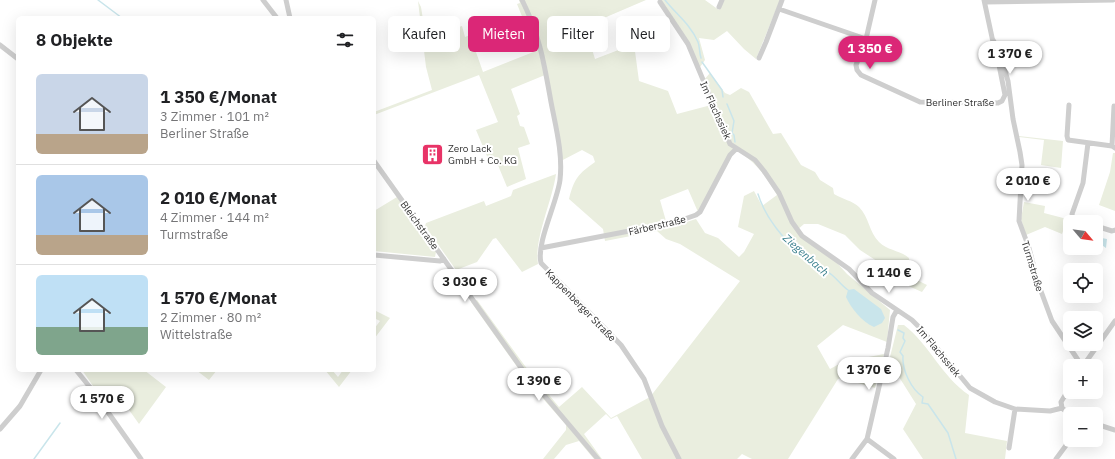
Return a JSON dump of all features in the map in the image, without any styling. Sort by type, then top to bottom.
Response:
[{"type":"street","points":[[263,0],[275,16]]},
{"type":"street","points":[[286,0],[290,16]]},
{"type":"street","name":"Kappenberger Straße","points":[[522,0],[537,34],[544,60],[560,154],[558,189],[541,248],[540,260],[546,270],[621,345],[644,379],[662,426],[679,459]]},
{"type":"street","points":[[719,7],[722,0]]},
{"type":"street","points":[[759,58],[782,0]]},
{"type":"street","name":"Berliner Straße","points":[[874,0],[866,39],[856,65],[857,70],[861,75],[920,102],[982,104],[1000,102]]},
{"type":"street","points":[[985,1],[1026,2],[1113,0]]},
{"type":"street","name":"Turmstraße","points":[[985,1],[1003,84],[1004,95],[1000,102]]},
{"type":"street","name":"Im Flachssiek","points":[[660,2],[688,44],[730,144],[736,150],[755,160],[764,170],[779,193],[792,222],[802,236],[849,269],[872,293],[912,320],[923,331],[970,388],[995,402],[1015,409],[1050,412],[1062,408]]},
{"type":"street","points":[[778,9],[866,39]]},
{"type":"street","name":"Turmstraße","points":[[993,40],[998,49],[1007,76],[1013,119],[1020,152],[1022,166],[1020,226],[1029,248],[1038,283],[1052,321],[1077,359]]},
{"type":"street","points":[[0,45],[16,57]]},
{"type":"street","points":[[1069,105],[1068,140],[1113,147],[1114,106]]},
{"type":"street","points":[[1072,215],[1083,183],[1088,143]]},
{"type":"street","name":"Färberstraße","points":[[541,248],[676,222],[696,215],[704,206],[730,155],[736,150]]},
{"type":"street","name":"Bleichstraße","points":[[376,164],[522,369],[598,459]]},
{"type":"street","points":[[1103,228],[1112,231],[1115,230]]},
{"type":"street","points":[[376,254],[440,261],[444,259]]},
{"type":"street","points":[[852,459],[867,439],[888,348],[893,317],[897,310]]},
{"type":"street","points":[[1088,359],[1115,321]]},
{"type":"street","points":[[0,429],[20,406],[40,372]]},
{"type":"street","points":[[78,372],[140,459]]},
{"type":"street","points":[[1062,408],[1061,402],[1063,399]]},
{"type":"street","points":[[1009,448],[1015,409]]},
{"type":"street","points":[[1103,426],[1115,430]]},
{"type":"street","points":[[867,439],[894,459]]},
{"type":"street","points":[[1064,459],[1057,457],[1065,447]]},
{"type":"shaded area","points":[[519,0],[646,0],[608,16],[547,16],[547,52],[593,52],[595,59],[616,51],[635,52],[639,81],[668,91],[677,114],[715,104],[703,81],[710,73],[725,93],[730,95],[741,88],[749,92],[773,134],[781,133],[801,165],[815,172],[820,180],[833,188],[834,194],[854,203],[859,207],[865,215],[873,234],[879,242],[909,258],[910,271],[919,281],[927,285],[922,292],[904,284],[883,265],[860,250],[845,235],[818,224],[804,224],[796,231],[828,253],[847,274],[890,310],[887,342],[843,325],[817,346],[830,369],[843,362],[884,354],[875,388],[841,378],[838,379],[788,459],[752,459],[742,454],[737,459],[642,459],[617,416],[611,419],[606,414],[584,434],[602,459],[594,459],[579,441],[566,445],[554,459],[543,459],[566,430],[566,425],[525,378],[471,302],[477,300],[525,366],[559,407],[582,387],[611,418],[650,397],[740,281],[680,244],[666,239],[657,231],[605,241],[603,229],[569,199],[575,182],[584,170],[595,162],[593,156],[582,150],[559,162],[560,155],[545,75],[511,89],[520,114],[517,116],[520,126],[524,127],[530,144],[518,148],[526,179],[507,187],[495,158],[489,161],[476,130],[498,122],[479,75],[376,114],[376,111],[432,90],[426,67],[424,52],[460,52],[460,27],[462,26],[465,37],[468,36],[468,52],[476,52],[483,72],[533,52],[539,52],[539,16],[522,16],[517,4],[520,3]],"holes":[[[736,150],[750,160],[760,170],[777,195],[762,206],[754,191],[744,196],[738,227],[754,234],[744,252],[739,257],[718,238],[705,233],[696,219],[668,228],[660,200],[688,189],[698,212],[730,155]]]},
{"type":"shaded area","points":[[658,0],[705,0],[719,10],[723,0],[780,0],[756,59],[727,31],[714,40],[699,38],[705,60],[698,70],[695,59],[670,19],[670,16],[668,16]]},
{"type":"shaded area","points":[[418,1],[422,16],[420,16]]},
{"type":"shaded area","points":[[1019,136],[1063,141],[1061,168],[1041,165],[1044,140]]},
{"type":"shaded area","points":[[1113,153],[1115,153],[1115,211],[1099,205],[1110,172]]},
{"type":"shaded area","points":[[556,174],[541,231],[537,254],[538,264],[522,272],[496,238],[493,239],[477,262],[456,270],[425,226],[426,223],[484,201],[486,206],[511,196],[513,190]]},
{"type":"shaded area","points":[[397,197],[436,252],[435,257],[376,251],[376,210]]},
{"type":"shaded area","points":[[1024,202],[1045,206],[1044,213],[1063,218],[1063,231],[1062,234],[1045,227],[1026,235],[1021,219]]},
{"type":"shaded area","points":[[376,311],[390,318],[376,336],[376,326],[380,321],[376,319]]},
{"type":"shaded area","points":[[898,325],[904,325],[913,333],[959,388],[969,395],[965,433],[1007,441],[1005,459],[923,459],[903,429],[916,404],[889,361]]},
{"type":"shaded area","points":[[83,372],[147,372],[166,387],[139,424],[117,393],[104,402]]},
{"type":"shaded area","points":[[199,372],[215,372],[209,380]]},
{"type":"shaded area","points":[[327,372],[334,372],[338,377],[342,372],[350,372],[339,387]]},
{"type":"water","points":[[1103,238],[1107,239],[1106,248],[1103,246]]},
{"type":"water","points":[[854,289],[881,309],[885,318],[882,323],[874,327],[865,322],[857,314],[846,297],[848,290]]},
{"type":"waterway","points":[[98,0],[119,16]]},
{"type":"waterway","name":"Ziegenbach","points":[[665,0],[695,36],[699,44],[701,58]]},
{"type":"waterway","name":"Ziegenbach","points":[[702,62],[722,90],[723,97]]},
{"type":"waterway","name":"Ziegenbach","points":[[727,104],[734,121],[732,133],[734,135],[735,142]]},
{"type":"waterway","name":"Ziegenbach","points":[[758,194],[770,220],[789,243],[804,256],[832,275],[848,290]]},
{"type":"waterway","name":"Ziegenbach","points":[[898,330],[904,333],[903,338],[905,341],[900,352],[903,356],[904,367],[908,379],[923,397],[922,403],[928,404],[948,433],[956,459]]},
{"type":"waterway","points":[[34,459],[60,423]]},
{"type":"place","name":"Zero Lack GmbH + Co. KG","points":[[433,154]]}]
